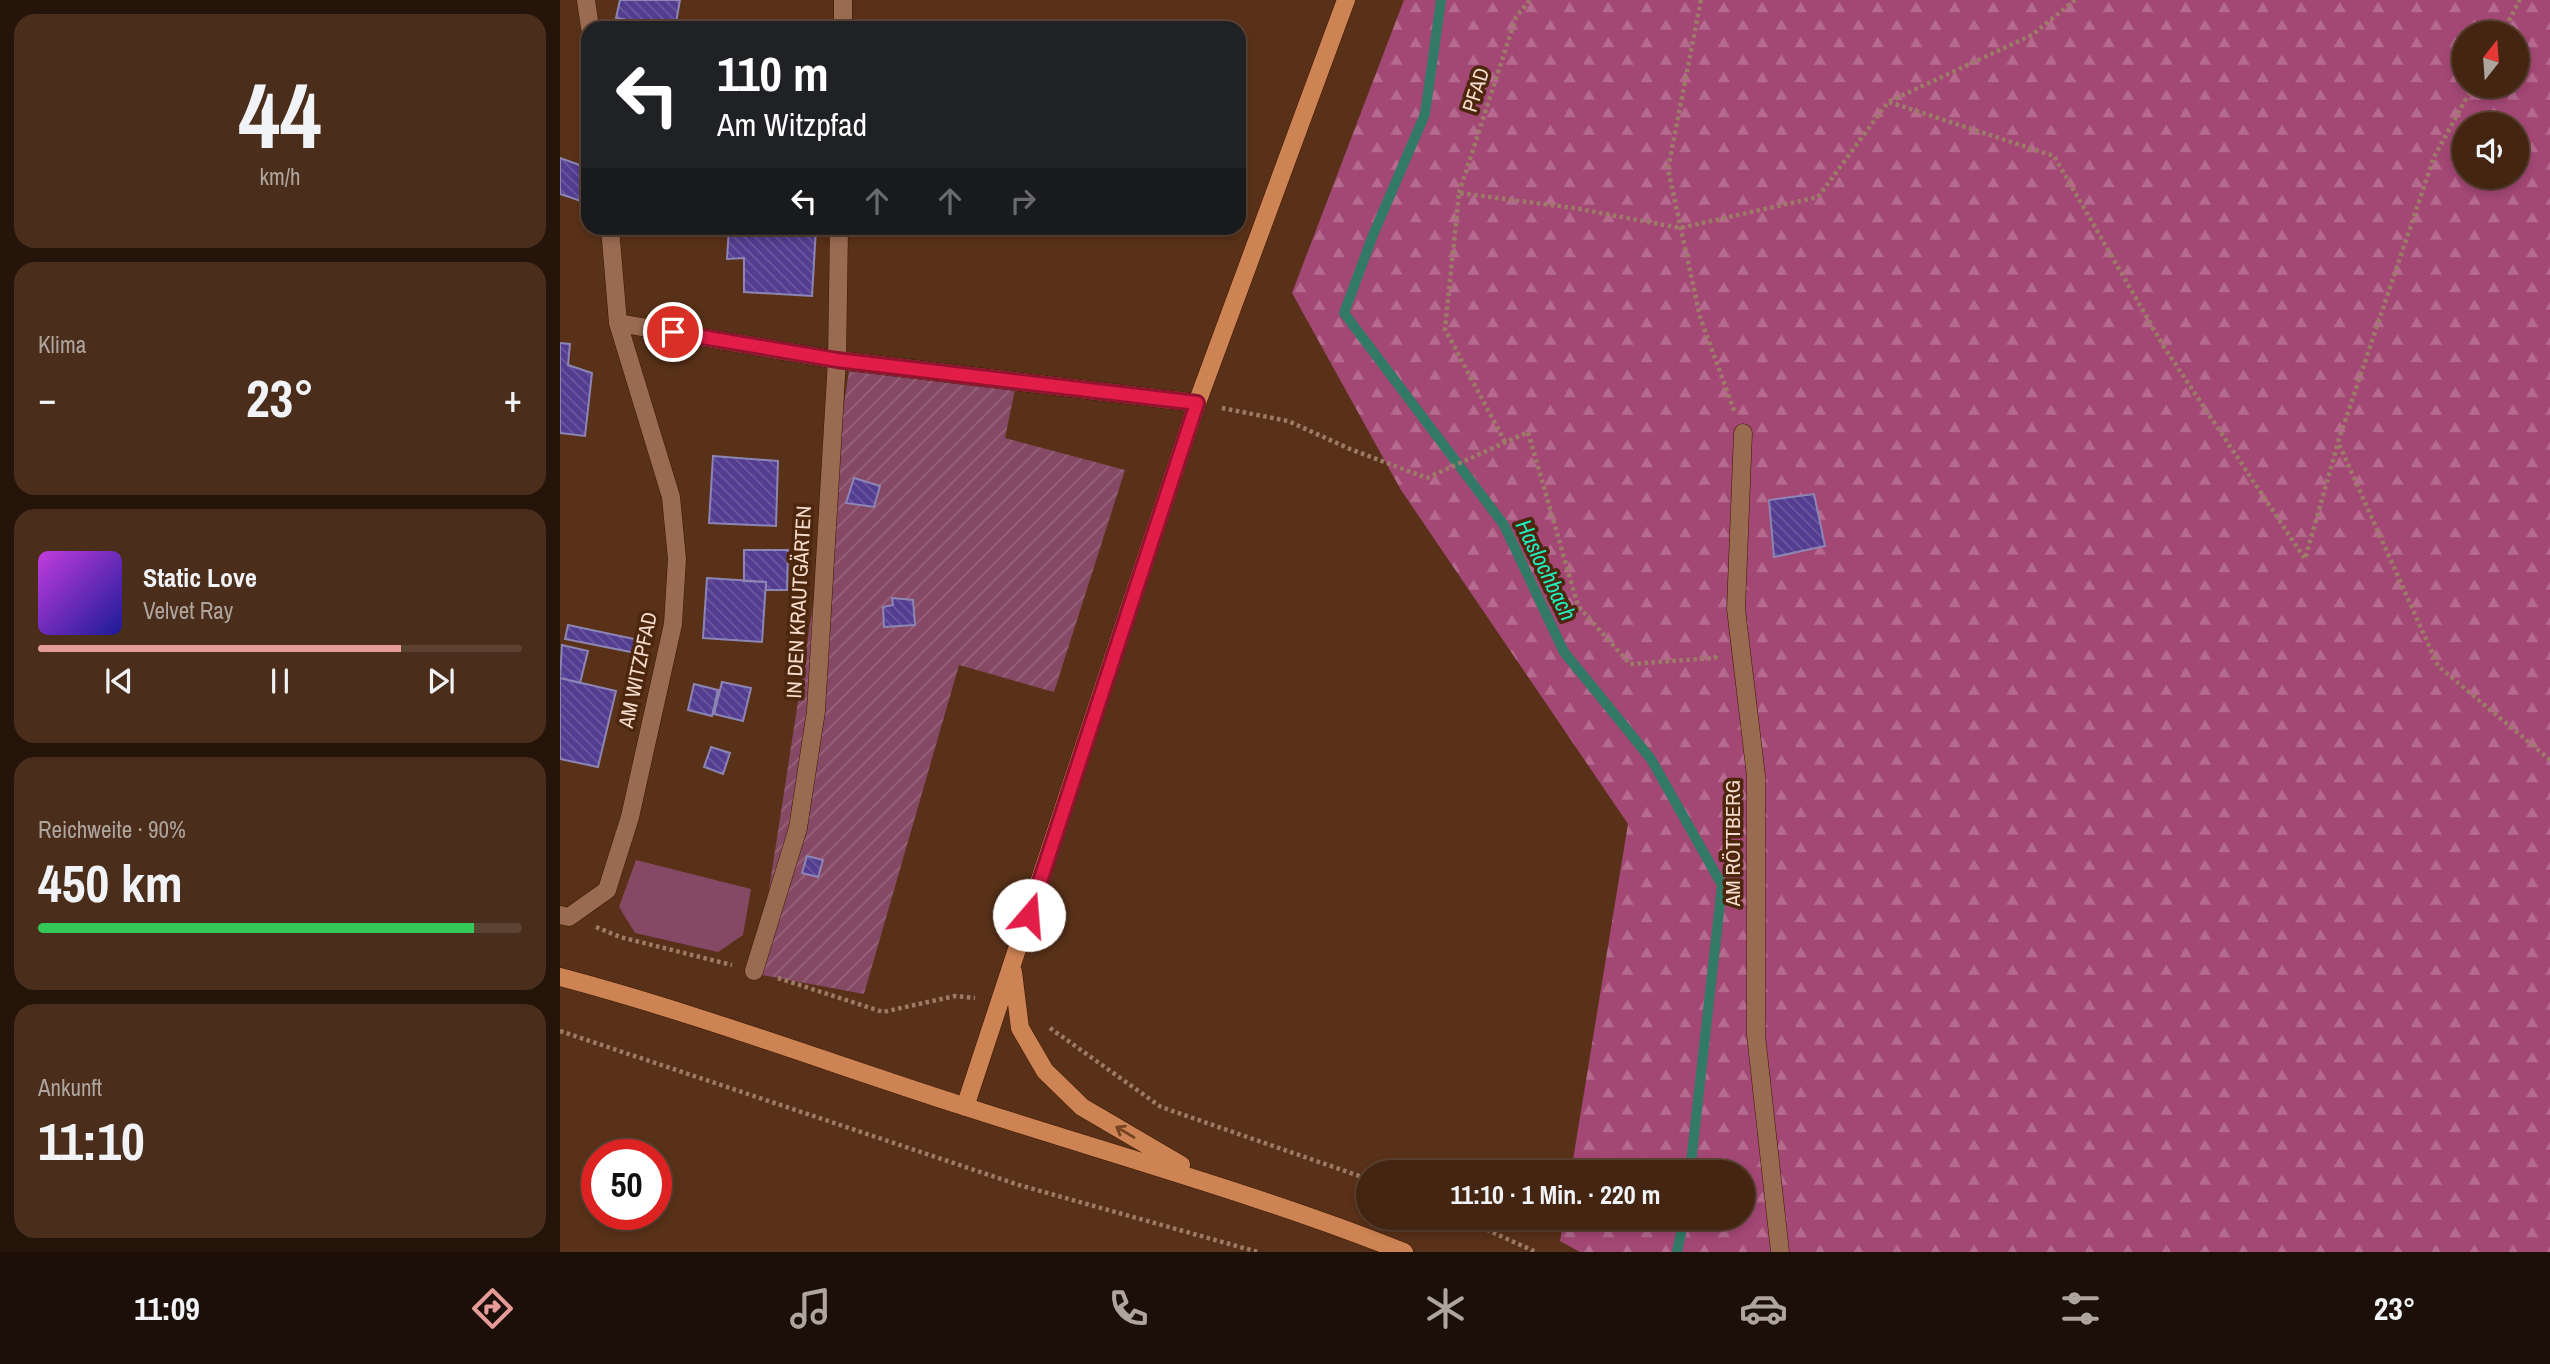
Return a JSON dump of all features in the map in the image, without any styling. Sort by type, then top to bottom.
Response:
[{"type":"main road","points":[[965,1107],[1197,403],[1346,0]]},
{"type":"main road","points":[[1012,966],[1020,1028],[1045,1072],[1082,1107],[1205,1180]]},
{"type":"main road","points":[[560,977],[621,993],[965,1107],[1205,1180],[1405,1252]]},
{"type":"street","points":[[586,0],[589,21]]},
{"type":"street","points":[[843,0],[843,21]]},
{"type":"street","name":"AM WITZPFAD","points":[[560,915],[569,916],[607,890],[630,817],[673,624],[677,559],[671,497],[618,323],[611,235]]},
{"type":"street","name":"IN DEN KRAUTGÄRTEN","points":[[754,971],[798,828],[816,711],[837,360],[839,235]]},
{"type":"street","points":[[618,323],[837,360],[1197,403]]},
{"type":"street","name":"AM RÖTTBERG","points":[[1743,433],[1736,609],[1756,776],[1756,1034],[1780,1252]]},
{"type":"path","name":"PFAD","points":[[1505,442],[1445,329],[1459,193],[1516,18],[1530,0]]},
{"type":"path","points":[[1701,0],[1668,169],[1700,317],[1743,433]]},
{"type":"path","points":[[1459,193],[1574,208],[1681,228],[1818,197],[1888,102],[2032,35],[2075,0]]},
{"type":"path","points":[[2509,21],[2520,0]]},
{"type":"path","points":[[1888,102],[2054,156],[2164,347],[2305,559],[2339,442],[2434,157],[2466,98]]},
{"type":"path","points":[[1197,403],[1288,421],[1350,449],[1427,478],[1528,432],[1578,606],[1630,664],[1715,657]]},
{"type":"path","points":[[2339,442],[2438,666],[2550,760]]},
{"type":"path","points":[[560,1031],[1019,1185],[1258,1252]]},
{"type":"path","points":[[1487,1230],[1536,1252]]},
{"type":"shaded area","points":[[849,371],[1015,389],[1005,438],[1125,470],[1054,692],[959,665],[864,994],[756,974]]},
{"type":"shaded area","points":[[636,860],[751,889],[743,935],[718,952],[635,933],[619,907]]},
{"type":"green space","points":[[1404,0],[2550,0],[2550,1252],[1580,1252],[1560,1241],[1562,1230],[1755,1230],[1755,1160],[1573,1160],[1628,824],[1401,490],[1292,293]]},
{"type":"building","points":[[620,0],[680,0],[676,21],[634,21],[616,18]]},
{"type":"building","points":[[560,158],[581,166],[581,201],[560,194]]},
{"type":"building","points":[[729,235],[816,235],[812,296],[744,292],[744,258],[727,259]]},
{"type":"building","points":[[560,343],[570,344],[568,365],[592,373],[585,436],[560,433]]},
{"type":"building","points":[[713,456],[778,461],[776,526],[709,523]]},
{"type":"building","points":[[854,478],[880,486],[874,507],[846,503]]},
{"type":"building","points":[[1814,494],[1825,546],[1774,557],[1769,500]]},
{"type":"building","points":[[744,550],[788,550],[787,590],[766,590],[766,582],[744,581]]},
{"type":"building","points":[[707,578],[766,582],[762,642],[703,638]]},
{"type":"building","points":[[892,598],[913,600],[915,625],[884,627],[883,607],[893,605]]},
{"type":"building","points":[[568,625],[639,640],[636,653],[565,639]]},
{"type":"building","points":[[562,645],[588,651],[580,683],[560,678]]},
{"type":"building","points":[[560,678],[616,691],[598,767],[560,759]]},
{"type":"building","points":[[722,682],[751,688],[743,721],[714,714]]},
{"type":"building","points":[[694,684],[718,690],[712,716],[688,710]]},
{"type":"building","points":[[711,747],[730,753],[723,774],[704,767]]},
{"type":"building","points":[[807,856],[823,860],[818,877],[802,873]]},
{"type":"waterway","name":"Haslochbach","points":[[1441,0],[1425,114],[1373,235],[1344,313],[1504,525],[1564,652],[1651,759],[1722,885],[1691,1160]]},
{"type":"waterway","name":"Haslochbach","points":[[1677,1252],[1682,1230]]},
{"type":"route","points":[[673,332],[837,360],[1197,403],[1029,915]]}]
